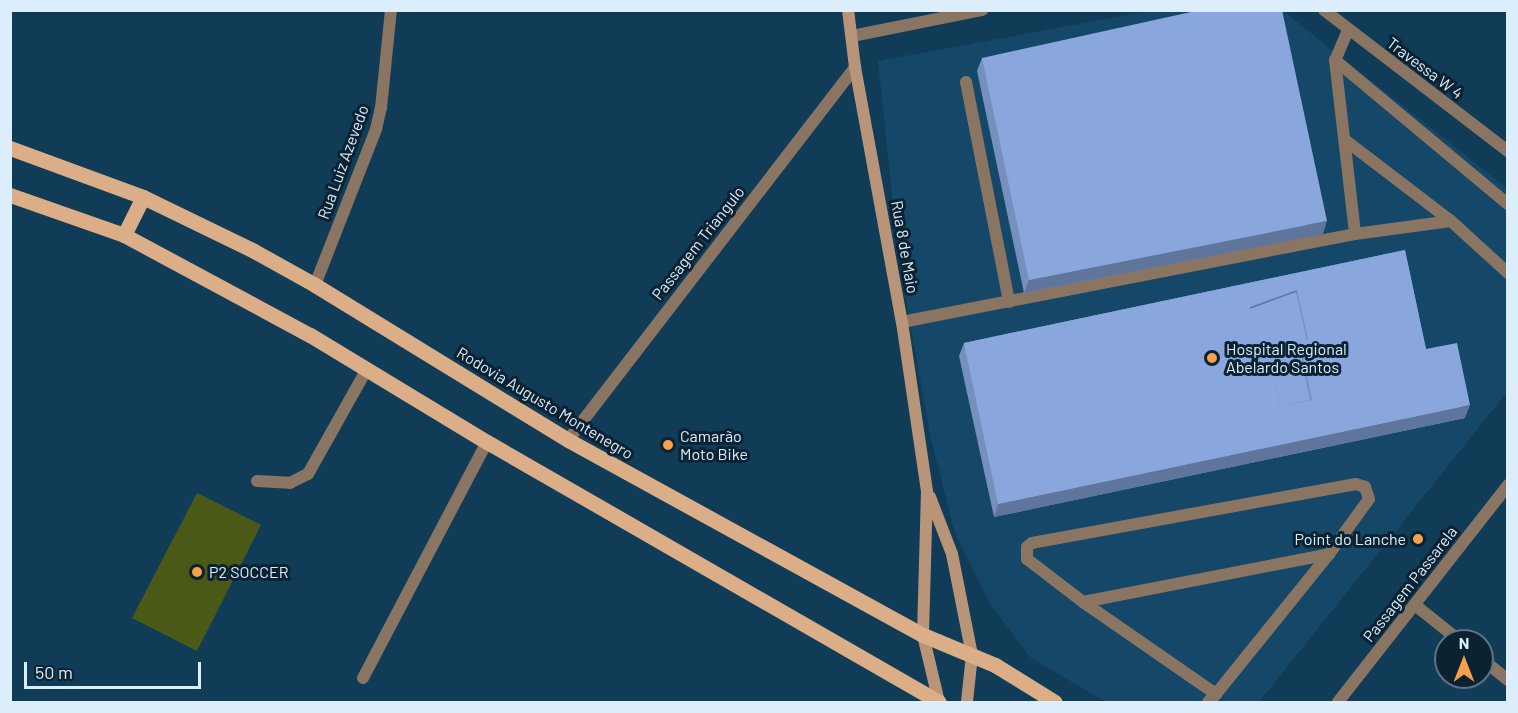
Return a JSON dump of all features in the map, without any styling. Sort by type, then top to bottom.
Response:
[{"type":"main road","name":"Rodovia Augusto Montenegro","points":[[10,148],[143,197],[254,251],[315,285],[568,440],[923,634],[972,654],[1055,702]]},
{"type":"main road","points":[[10,195],[124,235],[310,335],[487,442],[939,702]]},
{"type":"main road","points":[[124,235],[143,197]]},
{"type":"street","name":"Rua Luiz Azevedo","points":[[315,285],[376,129],[381,108],[391,10]]},
{"type":"street","name":"Rua 8 de Maio","points":[[848,10],[855,67],[902,322],[927,490],[923,634],[939,702]]},
{"type":"street","points":[[852,36],[982,10]]},
{"type":"street","name":"Travessa W 4","points":[[1324,10],[1508,151]]},
{"type":"street","points":[[1348,30],[1335,60],[1355,234]]},
{"type":"street","points":[[1335,60],[1508,204]]},
{"type":"street","name":"Passagem Triangulo","points":[[568,440],[855,67]]},
{"type":"street","points":[[966,82],[1010,302]]},
{"type":"street","points":[[1345,140],[1450,220],[1508,273]]},
{"type":"street","points":[[902,322],[1355,234],[1450,220]]},
{"type":"street","points":[[257,481],[290,483],[308,474],[367,369]]},
{"type":"street","points":[[363,678],[487,442]]},
{"type":"street","points":[[1356,483],[1365,487],[1369,499],[1329,554],[1212,698],[1027,559],[1027,547],[1032,543],[1356,483]]},
{"type":"street","name":"Passagem Passarela","points":[[1338,702],[1508,485]]},
{"type":"street","name":"Rua 8 de Maio","points":[[927,490],[952,554],[972,654],[968,702]]},
{"type":"street","points":[[1083,602],[1329,554]]},
{"type":"street","points":[[1416,605],[1445,629]]},
{"type":"street","points":[[1494,669],[1508,680]]},
{"type":"shaded area","name":"Hospital Regional Abelardo Santos","points":[[1149,11],[1283,11],[1507,188],[1507,392],[1259,702],[1106,702],[1031,658],[991,605],[955,533],[930,435],[910,323],[894,212],[878,61]]},
{"type":"green space","name":"P2 SOCCER","points":[[197,493],[261,525],[197,651],[132,618]]},
{"type":"building","points":[[1200,10],[1282,10],[1327,221],[1029,280],[982,58]]},
{"type":"building","points":[[1405,250],[1426,349],[1457,343],[1470,405],[998,504],[964,343]],"holes":[[[1297,290],[1308,340],[1300,342],[1312,400],[1280,406],[1268,347],[1259,349],[1250,307]]]},
{"type":"building","points":[[1296,292],[1307,341],[1300,342],[1299,345],[1310,400],[1280,406],[1268,347],[1259,349],[1250,309]]},
{"type":"place","name":"Hospital Regional Abelardo Santos","points":[[1212,358]]},
{"type":"place","name":"Camarão Moto Bike","points":[[668,445]]},
{"type":"place","name":"Point do Lanche","points":[[1418,539]]},
{"type":"place","name":"P2 SOCCER","points":[[197,572]]}]
